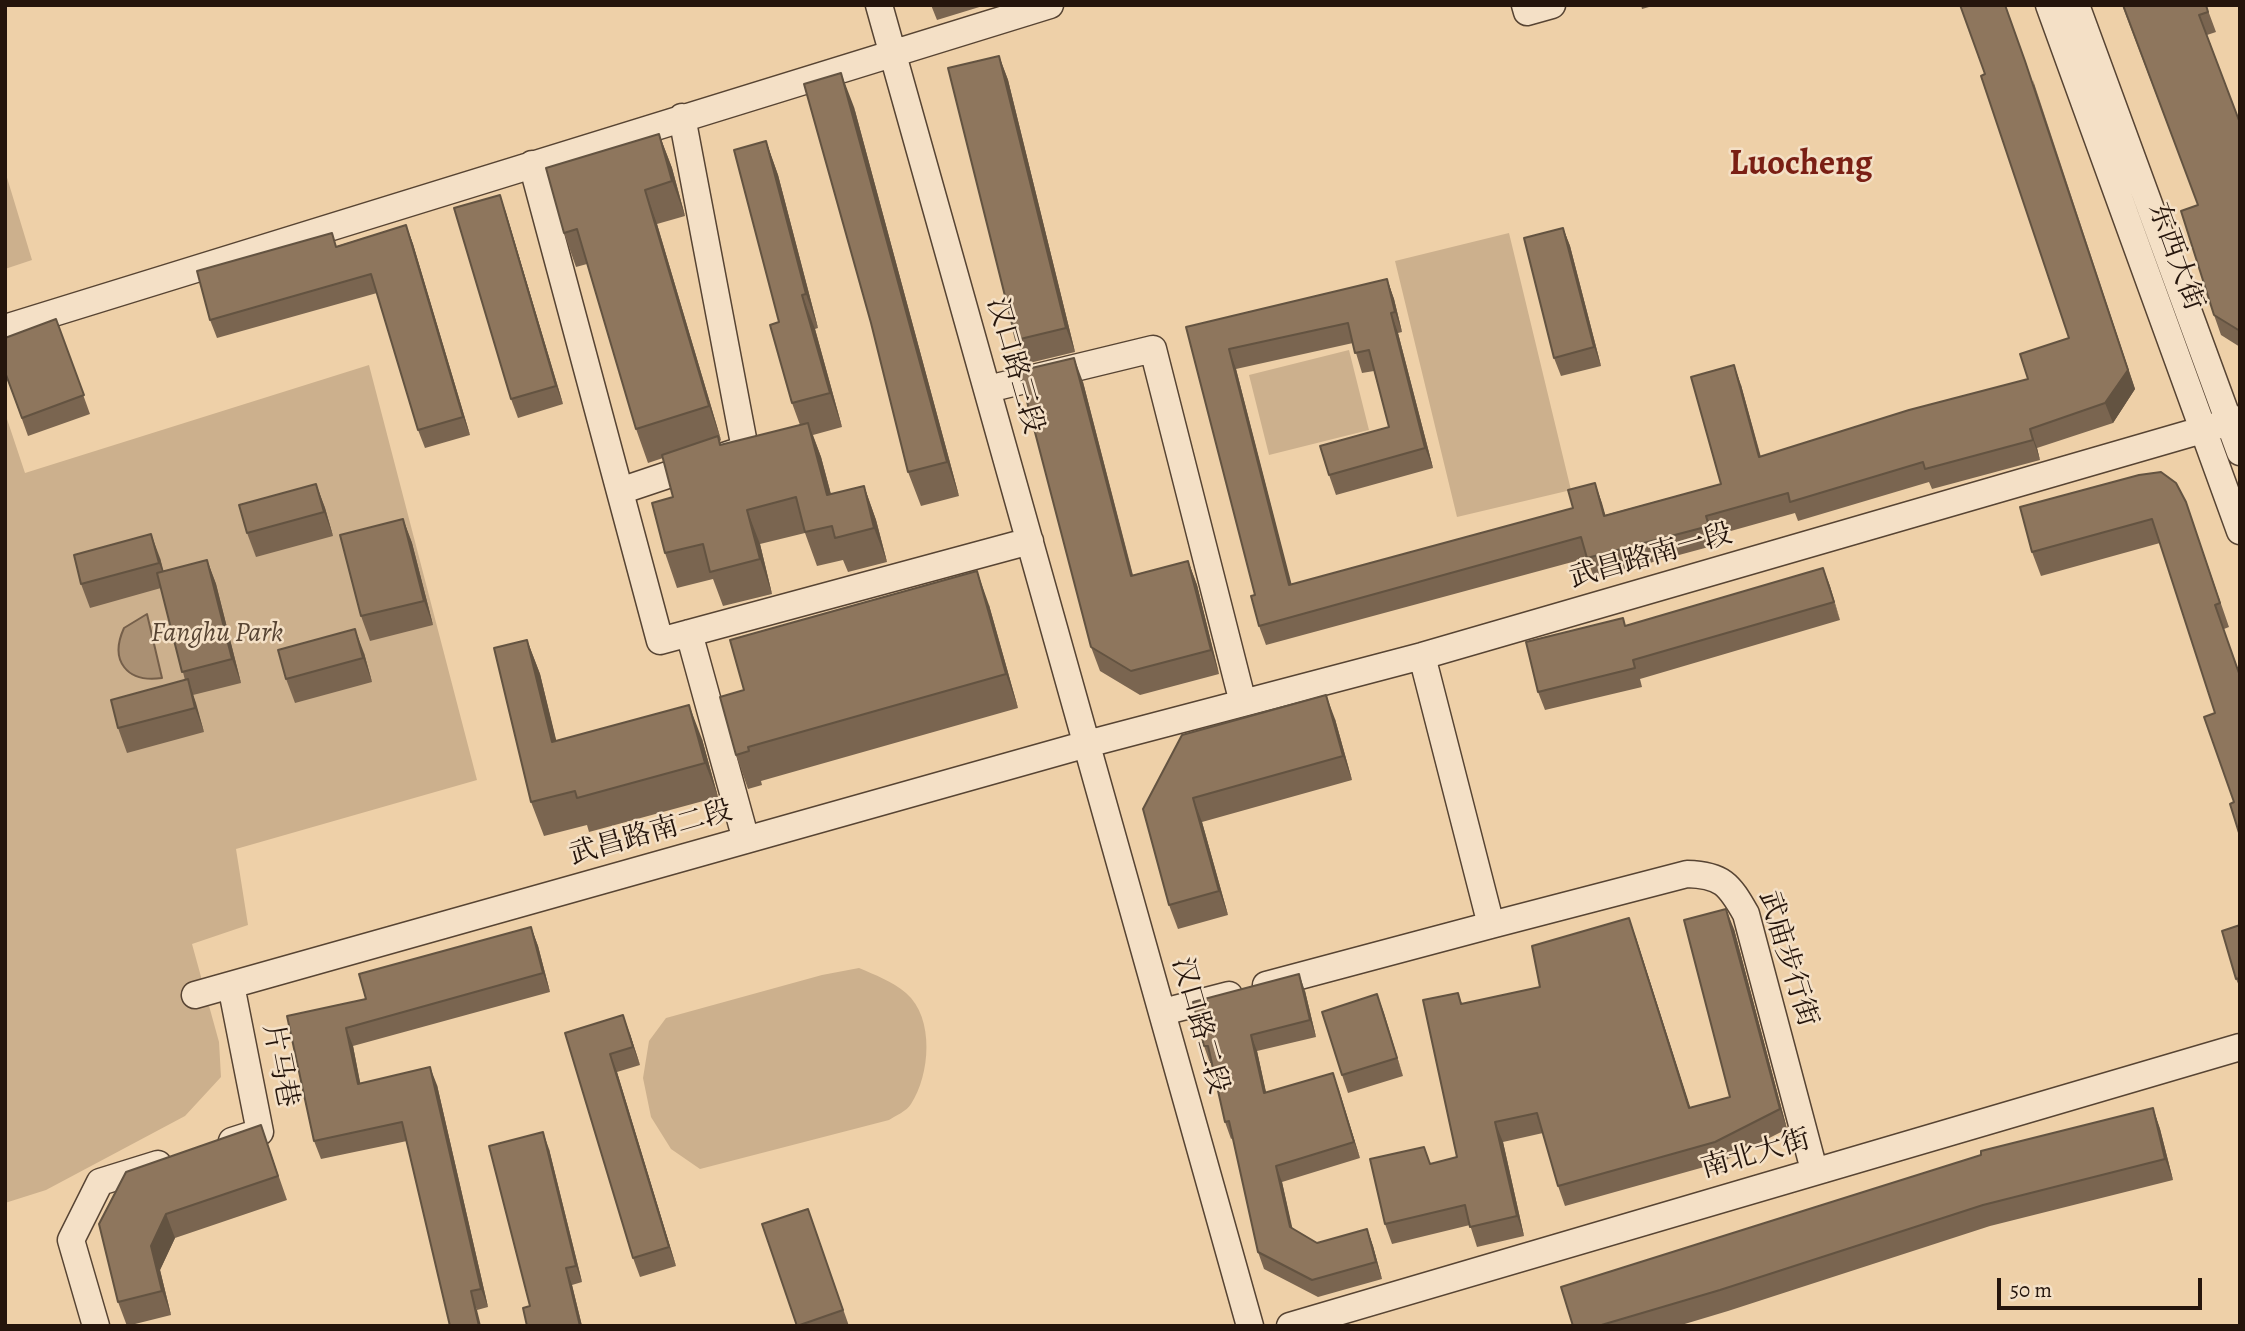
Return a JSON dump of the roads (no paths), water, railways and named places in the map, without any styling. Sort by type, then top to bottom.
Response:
[{"type":"street","name":"汉口路三段","points":[[879,5],[1087,744]]},
{"type":"street","points":[[5,328],[892,51],[1050,5]]},
{"type":"street","points":[[1525,5],[1527,12],[1552,5]]},
{"type":"street","name":"东西大街","points":[[2049,5],[2225,424],[2240,452]]},
{"type":"street","name":"东西大街","points":[[2076,5],[2225,424],[2240,531]]},
{"type":"street","points":[[620,491],[745,449],[682,117]]},
{"type":"street","points":[[532,164],[660,641],[1030,541]]},
{"type":"street","points":[[988,389],[1153,349],[1243,703]]},
{"type":"street","name":"武昌路南一段","points":[[1087,744],[1422,656],[2225,424]]},
{"type":"street","points":[[689,633],[746,840]]},
{"type":"street","points":[[1422,656],[1491,925]]},
{"type":"street","name":"武昌路南二段","points":[[195,995],[1087,744]]},
{"type":"street","name":"汉口路二段","points":[[1087,744],[1250,1326]]},
{"type":"street","name":"武庙步行街","points":[[1163,1012],[1687,874],[1710,874],[1732,889],[1746,914],[1814,1170]]},
{"type":"street","name":"片马巷","points":[[206,1149],[260,1132],[231,985]]},
{"type":"street","name":"南北大街","points":[[1290,1326],[2240,1047]]},
{"type":"street","points":[[96,1326],[71,1240],[100,1182],[180,1157]]},
{"type":"district","name":"Luocheng","points":[[1801,165]]},
{"type":"park label","name":"Fanghu Park","points":[[217,634]]}]
